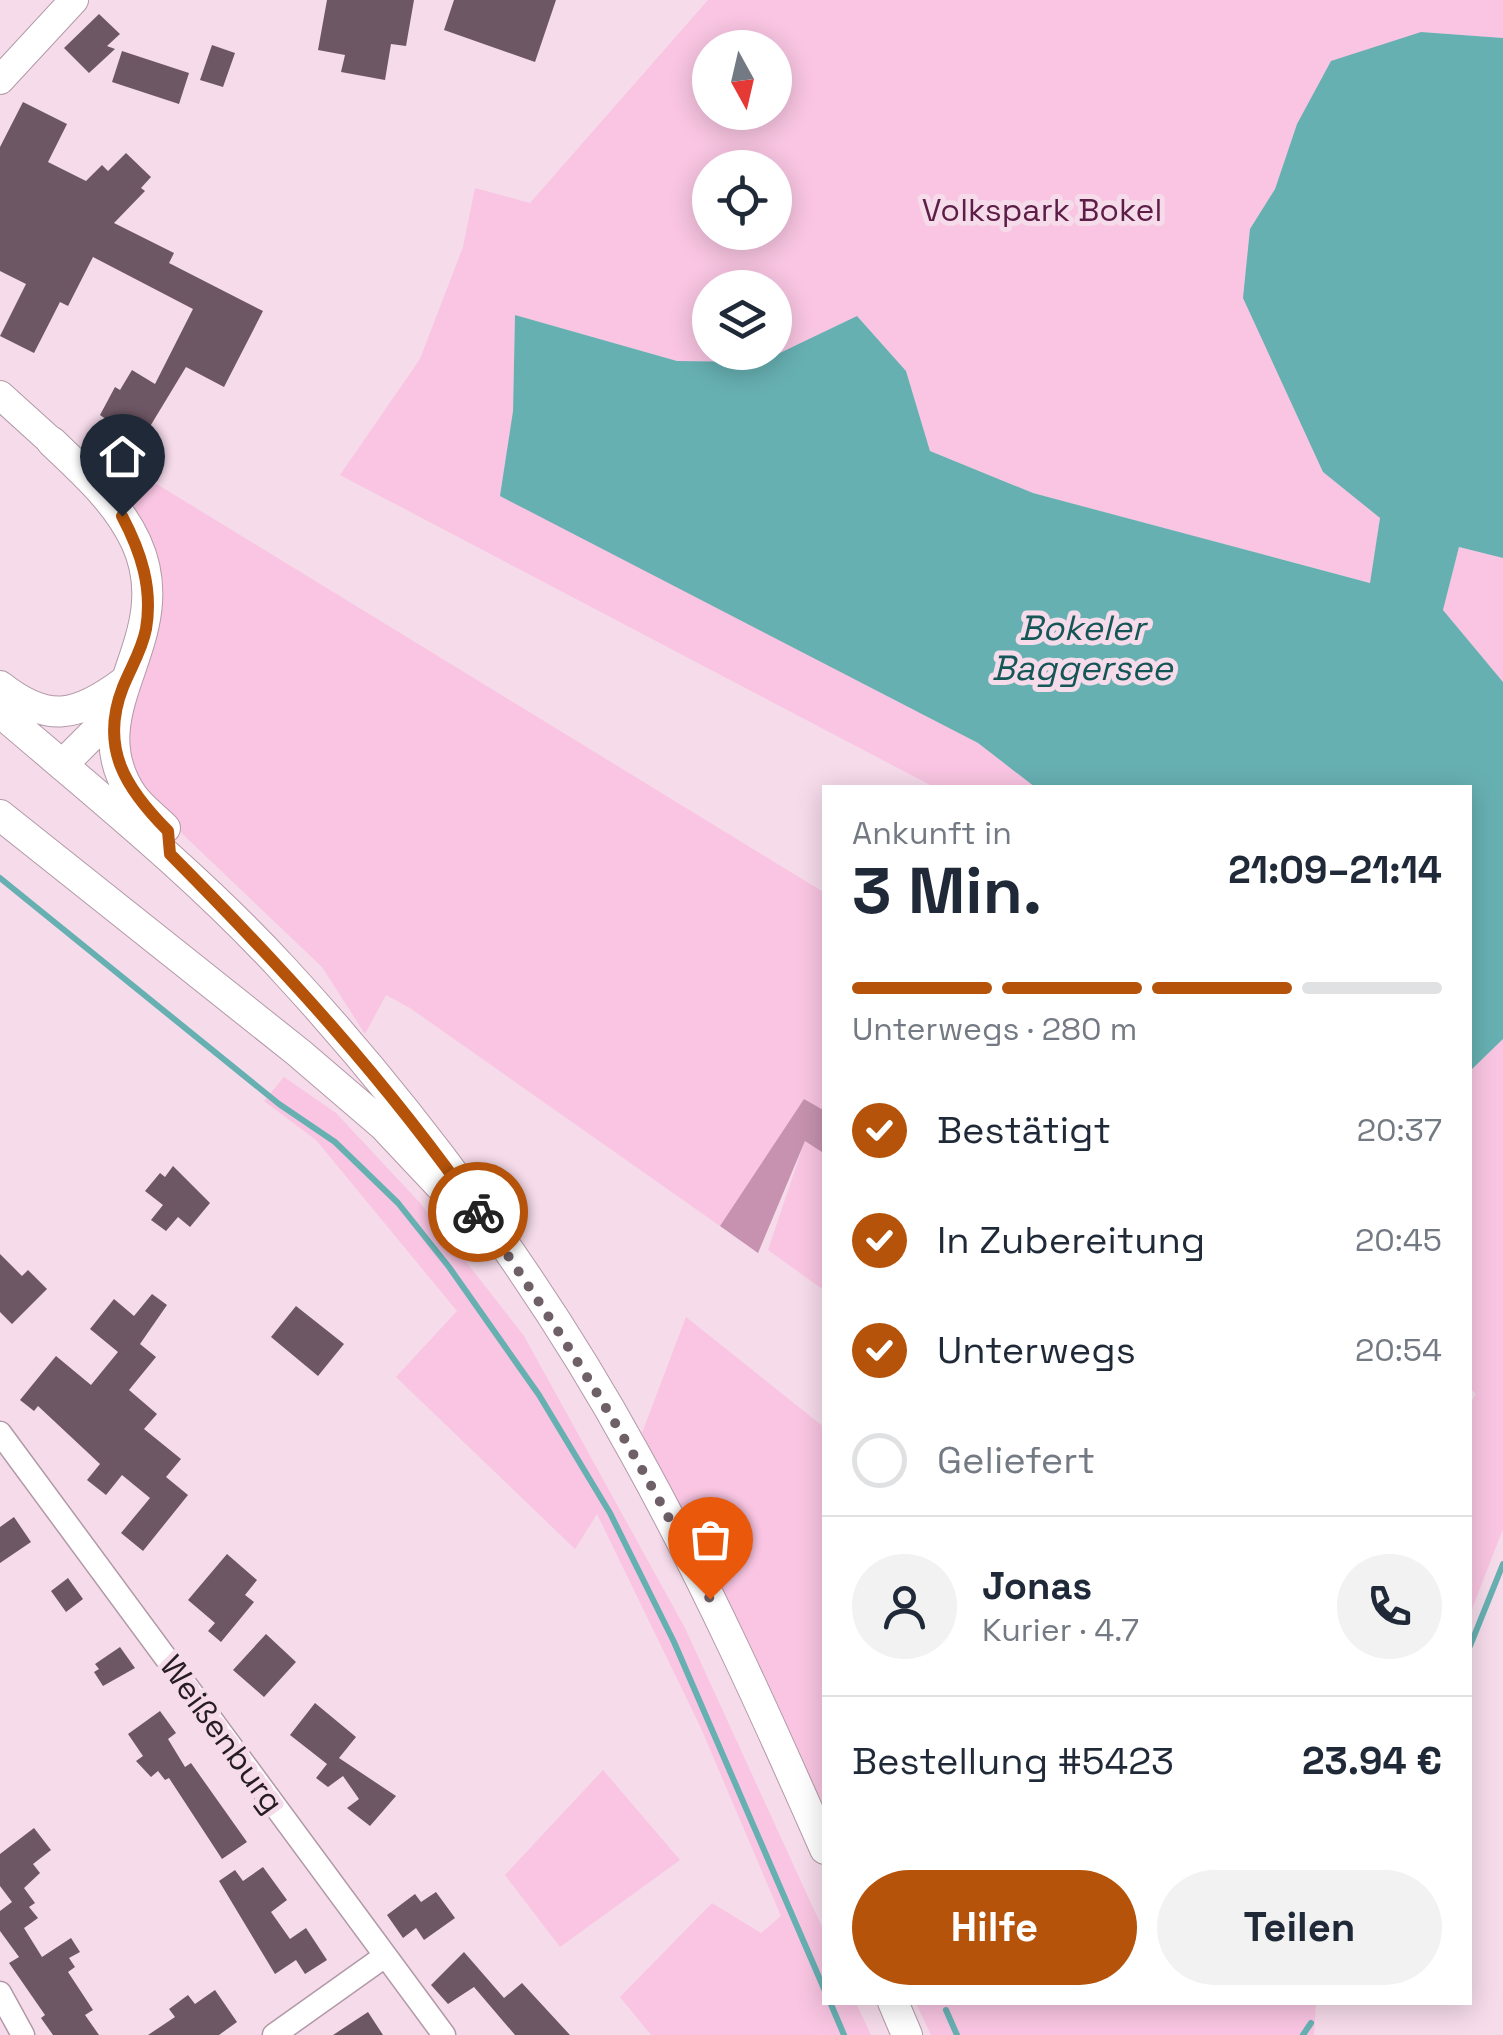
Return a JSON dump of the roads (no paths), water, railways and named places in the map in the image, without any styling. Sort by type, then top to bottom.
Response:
[{"type":"main road","points":[[52,442],[122,516],[141,558],[148,601],[146,630],[114,714],[122,772],[132,795],[168,831],[170,854]]},
{"type":"main road","points":[[0,686],[36,709],[55,713],[99,701],[124,682]]},
{"type":"main road","points":[[0,712],[170,854],[284,969],[368,1064],[490,1230],[566,1339],[634,1452],[754,1687],[822,1842]]},
{"type":"main road","points":[[62,765],[114,714]]},
{"type":"main road","points":[[0,816],[299,1053],[383,1126],[442,1189],[490,1230]]},
{"type":"main road","points":[[894,2005],[907,2035]]},
{"type":"street","points":[[0,80],[74,0]]},
{"type":"street","points":[[0,394],[52,442]]},
{"type":"street","name":"Weißenburg","points":[[0,1433],[444,2035]]},
{"type":"street","points":[[274,2035],[386,1956]]},
{"type":"street","points":[[0,1993],[24,2035]]},
{"type":"water","name":"Bokeler Baggersee","points":[[1421,32],[1503,38],[1503,558],[1459,547],[1443,610],[1503,682],[1503,1039],[1472,1069],[1472,785],[1032,785],[978,743],[500,496],[513,411],[515,315],[677,361],[692,361],[692,370],[792,370],[792,347],[857,316],[906,371],[930,451],[1033,493],[1370,583],[1380,518],[1323,472],[1243,298],[1250,229],[1275,189],[1297,124],[1331,61]]},
{"type":"waterway","points":[[0,878],[279,1104],[335,1142],[398,1203],[449,1267],[539,1395],[610,1513],[674,1642],[822,1984]]},
{"type":"waterway","points":[[1472,1641],[1503,1564]]},
{"type":"waterway","points":[[831,2005],[844,2035]]},
{"type":"waterway","points":[[946,2010],[957,2035]]},
{"type":"waterway","points":[[1303,2035],[1311,2023]]},
{"type":"park label","name":"Volkspark Bokel","points":[[1042,210]]}]
